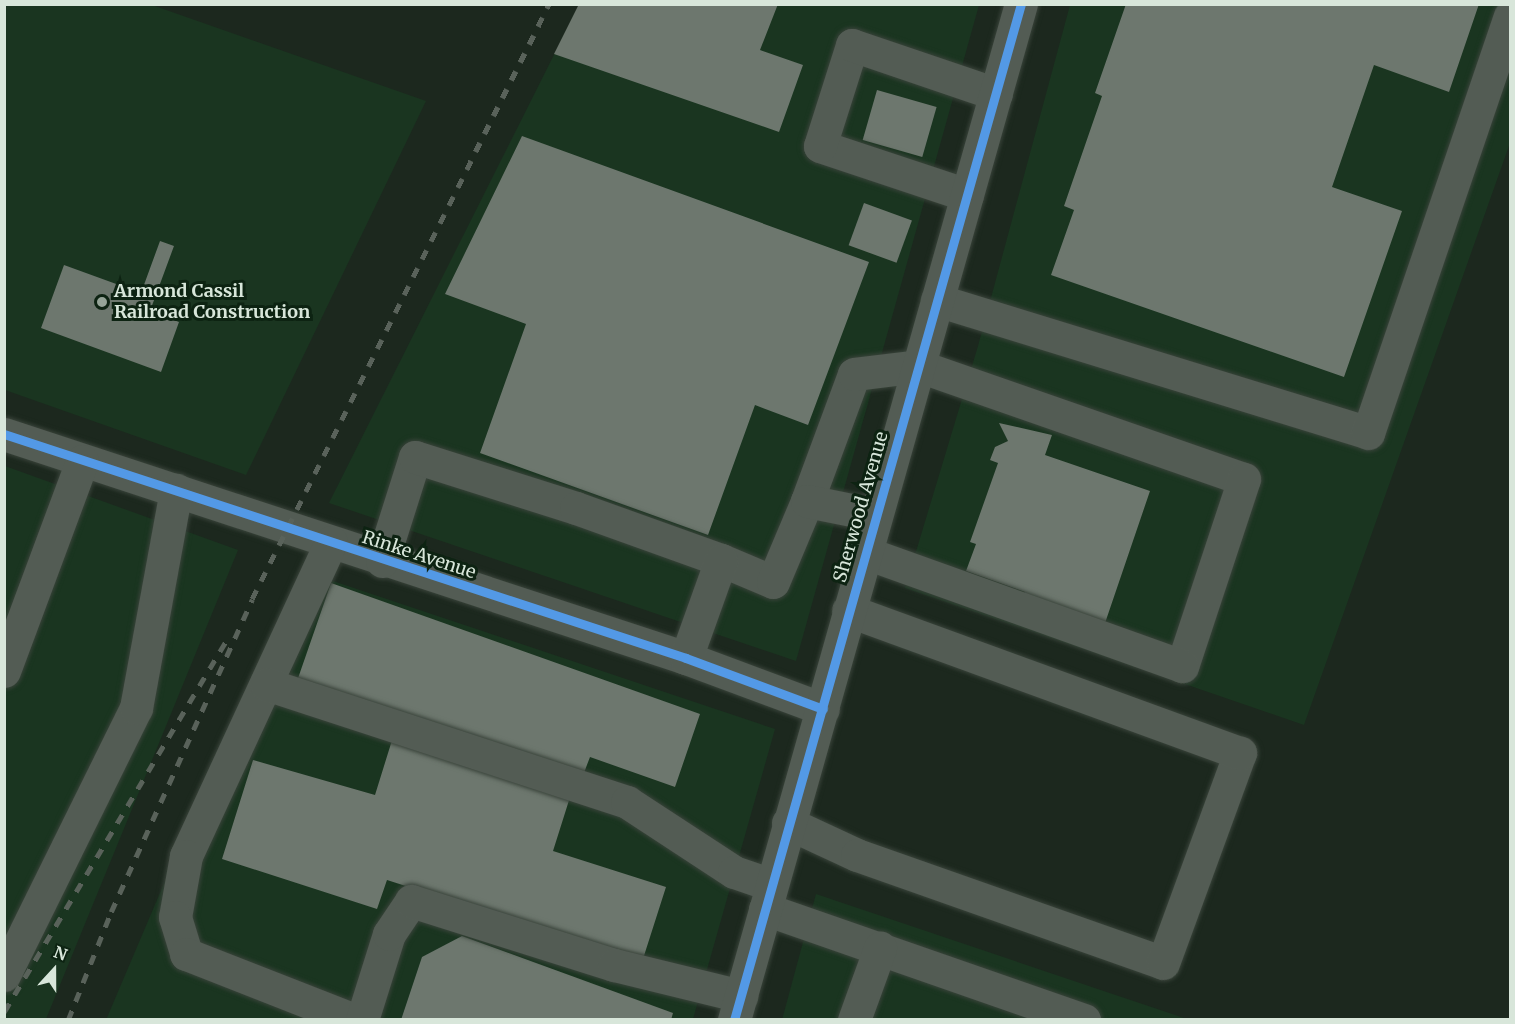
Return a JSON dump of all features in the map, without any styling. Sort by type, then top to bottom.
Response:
[{"type":"street","name":"Sherwood Avenue","points":[[737,1008],[788,823],[823,709],[848,609],[866,553],[1022,4]]},
{"type":"street","points":[[937,300],[1368,434],[1510,17]]},
{"type":"street","points":[[967,195],[820,146],[852,45],[996,94]]},
{"type":"street","points":[[382,561],[414,457],[720,560],[773,582],[807,501],[854,374],[919,366],[1244,479],[1182,666],[866,553]]},
{"type":"street","name":"Rinke Avenue","points":[[4,434],[332,542],[382,561],[686,658],[823,709]]},
{"type":"street","points":[[4,671],[82,461]]},
{"type":"street","points":[[4,975],[136,708],[176,490]]},
{"type":"street","points":[[807,501],[876,515]]},
{"type":"street","points":[[332,542],[186,856],[175,916],[186,954],[354,1020]]},
{"type":"street","points":[[686,658],[720,560]]},
{"type":"street","points":[[788,823],[857,855],[1163,963],[1240,753],[848,609]]},
{"type":"street","points":[[266,684],[627,802],[768,897],[880,948],[1084,1020]]},
{"type":"street","points":[[362,1020],[389,934],[411,901],[614,965],[737,1008]]},
{"type":"street","points":[[854,1020],[880,948]]},
{"type":"shaded area","points":[[5,5],[152,5],[426,101],[246,475],[5,390]]},
{"type":"shaded area","points":[[579,5],[979,5],[796,661],[329,503]]},
{"type":"shaded area","points":[[1070,5],[1510,5],[1510,143],[1304,725],[905,588],[978,346]]},
{"type":"shaded area","points":[[5,466],[238,550],[46,1019],[5,1020]]},
{"type":"shaded area","points":[[315,575],[775,729],[693,1019],[106,1020],[202,794]]},
{"type":"shaded area","points":[[816,894],[1187,1019],[782,1020]]},
{"type":"building","points":[[579,4],[778,4],[760,50],[803,65],[779,132],[554,54]]},
{"type":"building","points":[[1126,4],[1479,4],[1449,92],[1374,65],[1332,187],[1402,211],[1344,377],[1051,275],[1074,210],[1064,206],[1102,96],[1095,93]]},
{"type":"building","points":[[877,90],[937,107],[922,157],[863,140]]},
{"type":"building","points":[[522,136],[869,262],[808,425],[755,405],[708,535],[480,453],[526,324],[445,294]]},
{"type":"building","points":[[864,203],[912,220],[897,263],[849,245]]},
{"type":"building","name":"Armond Cassil Railroad Construction","points":[[160,241],[174,246],[150,311],[179,322],[161,372],[41,328],[64,265],[141,293]]},
{"type":"building","points":[[999,423],[1052,435],[1045,455],[1150,491],[1103,629],[1022,601],[1025,592],[966,571],[976,544],[970,542],[998,463],[990,460],[995,447],[1008,441]]},
{"type":"building","points":[[331,583],[700,714],[675,787],[590,757],[582,778],[296,684]]},
{"type":"building","points":[[393,737],[571,794],[553,851],[666,887],[642,962],[387,880],[377,909],[222,859],[253,760],[375,795]]},
{"type":"building","points":[[462,936],[673,1013],[671,1020],[401,1020],[422,957]]},
{"type":"railway","points":[[68,1020],[111,912],[252,599],[549,4]]},
{"type":"railway","points":[[4,1012],[229,636]]},
{"type":"cycle path","points":[[734,1020],[1021,4]]},
{"type":"cycle path","points":[[4,434],[686,658],[823,709]]},
{"type":"place","name":"Armond Cassil Railroad Construction","points":[[102,302]]}]
